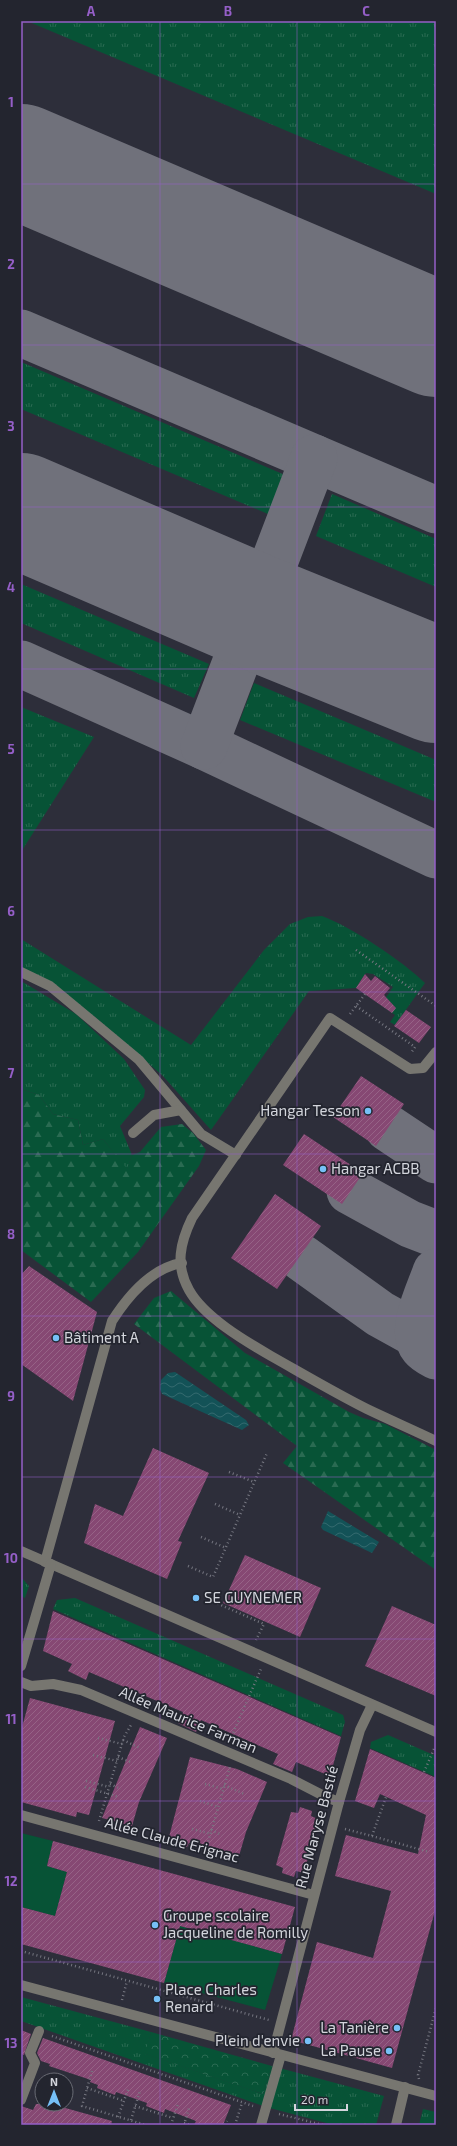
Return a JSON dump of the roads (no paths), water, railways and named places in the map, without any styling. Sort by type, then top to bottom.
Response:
[{"type":"street","points":[[21,972],[50,986],[139,1060],[201,1134],[236,1155]]},
{"type":"street","points":[[436,1052],[424,1068],[410,1069],[330,1018],[190,1224],[184,1235],[180,1252],[184,1279],[190,1292],[213,1316],[236,1335],[368,1409],[436,1441]]},
{"type":"street","points":[[133,1133],[154,1115],[181,1110]]},
{"type":"street","points":[[21,1666],[112,1321],[121,1307],[146,1281],[164,1267],[182,1263]]},
{"type":"street","points":[[21,1551],[436,1732]]},
{"type":"street","name":"Allée Maurice Farman","points":[[21,1682],[31,1686],[53,1684],[81,1690],[291,1779],[339,1802]]},
{"type":"street","name":"Rue Maryse Bastié","points":[[261,2125],[278,2068],[277,2054],[282,2024],[314,1895],[360,1730],[372,1704]]},
{"type":"street","name":"Allée Claude Erignac","points":[[21,1815],[314,1895]]},
{"type":"street","points":[[21,1985],[436,2096]]},
{"type":"street","points":[[21,2100],[35,2063],[30,2054],[39,2031]]},
{"type":"street","points":[[396,2125],[405,2087]]},
{"type":"water","points":[[175,1372],[246,1420],[249,1425],[242,1430],[162,1394],[160,1389],[161,1380],[168,1373]]},
{"type":"water","points":[[328,1511],[379,1542],[372,1553],[323,1530],[321,1527]]},
{"type":"place","name":"Hangar Tesson","points":[[368,1111]]},
{"type":"place","name":"Hangar ACBB","points":[[323,1169]]},
{"type":"place","name":"Bâtiment A","points":[[56,1338]]},
{"type":"place","name":"SE GUYNEMER","points":[[196,1598]]},
{"type":"place","name":"Groupe scolaire Jacqueline de Romilly","points":[[155,1925]]},
{"type":"place","name":"Place Charles Renard","points":[[157,1999]]},
{"type":"place","name":"La Tanière","points":[[397,2028]]},
{"type":"place","name":"Plein d'envie","points":[[308,2041]]},
{"type":"place","name":"La Pause","points":[[389,2051]]}]
